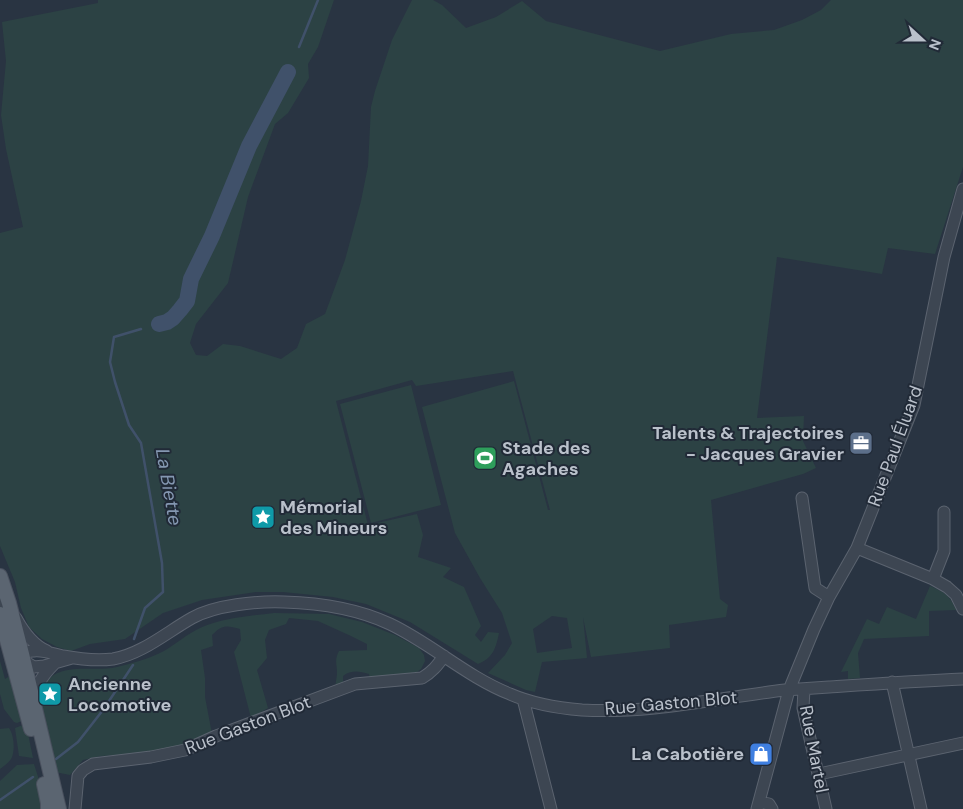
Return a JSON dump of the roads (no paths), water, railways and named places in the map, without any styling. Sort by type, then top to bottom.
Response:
[{"type":"main road","points":[[0,576],[3,607],[16,674],[46,790],[48,809]]},
{"type":"main road","points":[[3,607],[22,658],[59,809]]},
{"type":"street","name":"Rue Paul Éluard","points":[[758,805],[789,690],[829,596],[857,548],[914,405],[944,257],[962,194]]},
{"type":"street","points":[[802,498],[815,588],[829,596]]},
{"type":"street","points":[[933,579],[944,551],[944,512]]},
{"type":"street","points":[[857,548],[933,579],[947,587],[956,594],[963,609]]},
{"type":"street","name":"Rue Gaston Blot","points":[[3,607],[22,629],[53,658],[100,660],[118,658],[143,648],[205,612],[228,607],[283,602],[326,606],[370,616],[391,625],[418,639],[508,694],[564,708],[622,711],[694,704],[789,690],[963,679]]},
{"type":"street","name":"Rue Gaston Blot","points":[[74,809],[78,776],[83,770],[93,764],[151,757],[185,750],[216,736],[355,684],[422,678],[436,667],[444,656]]},
{"type":"street","points":[[16,674],[22,658]]},
{"type":"street","name":"Rue Gaston Blot","points":[[22,658],[34,667],[44,666],[53,658]]},
{"type":"street","points":[[34,702],[34,696],[39,683],[53,658]]},
{"type":"street","points":[[892,682],[921,809]]},
{"type":"street","name":"Rue Martel","points":[[804,689],[803,708],[826,809]]},
{"type":"street","points":[[522,699],[551,809]]},
{"type":"street","points":[[819,774],[963,743]]},
{"type":"street","points":[[46,790],[53,809]]},
{"type":"street","points":[[758,805],[769,804],[772,809]]},
{"type":"waterway","name":"La Biette","points":[[299,47],[318,0]]},
{"type":"waterway","name":"La Biette","points":[[159,324],[173,318],[187,301],[191,279],[212,236],[249,146],[288,72]]},
{"type":"waterway","name":"La Biette","points":[[134,639],[145,608],[163,592],[162,563],[141,443],[129,425],[110,362],[114,337],[141,329]]},
{"type":"waterway","name":"La Biette","points":[[56,759],[78,742],[103,710],[133,665]]},
{"type":"waterway","name":"La Biette","points":[[0,800],[33,777]]},
{"type":"place","name":"Talents & Trajectoires - Jacques Gravier","points":[[861,443]]},
{"type":"place","name":"Stade des Agaches","points":[[485,458]]},
{"type":"place","name":"Mémorial des Mineurs","points":[[263,517]]},
{"type":"place","name":"Ancienne Locomotive","points":[[50,694]]},
{"type":"place","name":"La Cabotière","points":[[761,754]]}]
